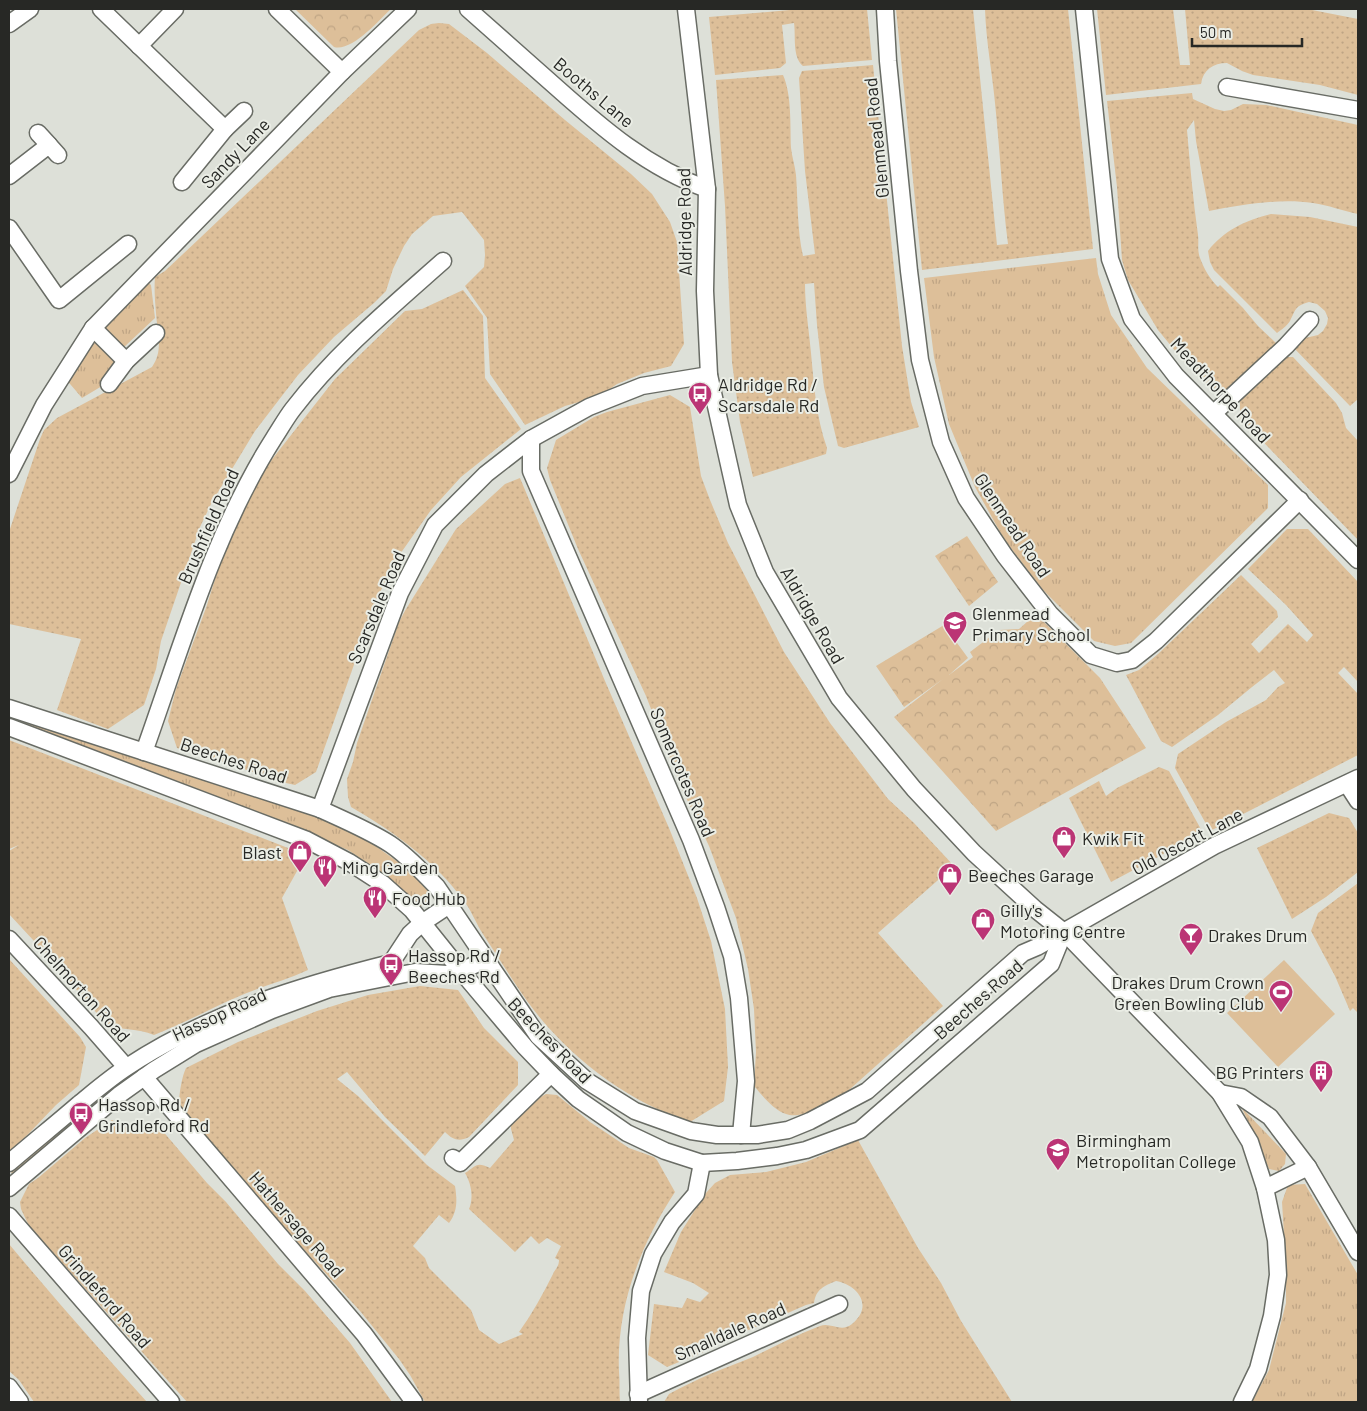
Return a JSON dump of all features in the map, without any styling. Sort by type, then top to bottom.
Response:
[{"type":"street","points":[[9,24],[30,9]]},
{"type":"street","points":[[101,9],[225,128]]},
{"type":"street","points":[[139,46],[175,9]]},
{"type":"street","points":[[277,9],[342,72]]},
{"type":"street","name":"Sandy Lane","points":[[9,474],[44,405],[93,328],[342,72],[408,9]]},
{"type":"street","name":"Booths Lane","points":[[468,9],[590,117],[646,160],[682,180],[707,189]]},
{"type":"street","name":"Aldridge Road","points":[[686,9],[707,189],[705,291],[709,375],[738,506],[765,572],[839,698],[914,789],[974,853],[1035,909],[1064,932],[1220,1093],[1250,1142],[1264,1188],[1276,1240],[1278,1275],[1272,1316],[1258,1369],[1242,1402]]},
{"type":"street","name":"Glenmead Road","points":[[885,9],[888,61],[920,360],[941,442],[966,498],[1005,556],[1050,614],[1091,655],[1117,663],[1132,660],[1156,641],[1300,500]]},
{"type":"street","name":"Meadthorpe Road","points":[[1084,9],[1110,260],[1132,319],[1176,376],[1358,560]]},
{"type":"street","points":[[1227,87],[1358,110]]},
{"type":"street","points":[[182,182],[225,128],[244,111]]},
{"type":"street","points":[[9,176],[48,144]]},
{"type":"street","points":[[9,228],[14,248],[59,300],[128,244]]},
{"type":"street","name":"Brushfield Road","points":[[144,752],[198,598],[225,530],[256,466],[292,410],[352,342],[443,261]]},
{"type":"street","points":[[1214,413],[1286,346],[1310,320]]},
{"type":"street","points":[[93,328],[126,361]]},
{"type":"street","points":[[109,384],[126,361],[156,333]]},
{"type":"street","name":"Scarsdale Road","points":[[320,809],[400,593],[435,525],[486,474],[532,439],[588,407],[642,386],[709,375]]},
{"type":"street","name":"Somercotes Road","points":[[532,439],[531,471],[691,840],[732,956],[739,998],[746,1081],[741,1135]]},
{"type":"street","name":"Beeches Road","points":[[9,708],[320,809],[363,829],[391,845],[437,887],[538,1036],[588,1081],[635,1111],[691,1131],[717,1135],[758,1135],[788,1130],[810,1121],[867,1091],[1023,953],[1064,932]]},
{"type":"street","name":"Beeches Road","points":[[9,727],[307,840],[349,862],[383,884],[412,910],[461,972],[525,1046],[578,1099],[627,1132],[665,1151],[702,1163],[777,1156],[806,1150],[860,1130],[1050,964],[1064,932]]},
{"type":"street","points":[[1353,781],[1358,801]]},
{"type":"street","name":"Old Oscott Lane","points":[[1064,932],[1214,846],[1353,781]]},
{"type":"street","name":"Hassop Road","points":[[9,1162],[126,1067],[186,1033],[260,1000],[326,979],[391,963],[410,934],[422,923],[449,905]]},
{"type":"street","name":"Chelmorton Road","points":[[9,939],[91,1026],[126,1067]]},
{"type":"street","name":"Hassop Road","points":[[9,1188],[119,1095],[196,1044],[272,1010],[328,989],[415,972],[447,974],[461,972],[485,960]]},
{"type":"street","points":[[453,1158],[460,1163],[551,1074]]},
{"type":"street","name":"Hathersage Road","points":[[144,1077],[364,1334],[414,1402]]},
{"type":"street","name":"Aldridge Road","points":[[1220,1093],[1241,1098],[1270,1117],[1308,1167],[1358,1252]]},
{"type":"street","points":[[638,1398],[637,1338],[641,1291],[653,1254],[672,1222],[696,1194],[702,1163]]},
{"type":"street","points":[[1264,1188],[1308,1167]]},
{"type":"street","name":"Grindleford Road","points":[[9,1216],[171,1402]]},
{"type":"street","name":"Smalldale Road","points":[[638,1398],[839,1304]]},
{"type":"street","points":[[9,1387],[20,1402]]},
{"type":"green space","points":[[295,9],[391,9],[357,40],[349,45],[334,47]]},
{"type":"green space","points":[[801,9],[867,9],[872,60],[803,66],[797,57],[794,23],[782,25],[786,63],[780,68],[715,75],[709,17]]},
{"type":"green space","points":[[896,9],[973,9],[997,245],[1008,244],[985,9],[1068,9],[1093,249],[922,270]]},
{"type":"green space","points":[[1097,9],[1173,9],[1180,65],[1190,65],[1185,9],[1307,9],[1358,19],[1358,95],[1320,85],[1253,75],[1227,63],[1217,64],[1206,71],[1201,84],[1106,95]]},
{"type":"green space","points":[[431,24],[449,24],[487,53],[631,174],[652,194],[670,222],[677,242],[684,344],[671,366],[644,373],[617,384],[590,399],[565,406],[525,425],[490,374],[487,318],[465,286],[484,267],[484,240],[462,212],[433,216],[412,234],[404,246],[393,269],[386,291],[334,337],[298,375],[255,431],[212,502],[200,527],[161,641],[156,669],[144,705],[108,729],[57,710],[81,639],[9,624],[9,532],[44,430],[57,418],[152,367],[156,361],[159,347],[155,277],[165,271],[419,30]]},
{"type":"green space","points":[[873,65],[902,346],[911,402],[919,427],[844,448],[838,446],[824,387],[814,283],[805,284],[814,389],[820,425],[827,448],[826,454],[753,477],[740,422],[732,362],[725,206],[716,80],[783,75],[789,101],[791,148],[796,175],[803,256],[815,254],[805,171],[799,78],[802,71]]},
{"type":"green space","points":[[1192,93],[1193,99],[1224,111],[1243,104],[1266,105],[1358,125],[1358,214],[1319,204],[1287,201],[1209,211],[1194,120],[1187,130],[1199,252],[1202,262],[1215,284],[1218,287],[1220,285],[1277,344],[1233,389],[1212,389],[1186,364],[1158,330],[1128,280],[1122,260],[1117,187],[1107,101]]},
{"type":"green space","points":[[1271,214],[1310,217],[1358,227],[1358,399],[1350,406],[1292,346],[1301,339],[1318,335],[1323,331],[1328,318],[1325,311],[1317,304],[1309,302],[1301,305],[1296,308],[1287,325],[1277,333],[1214,270],[1210,262],[1208,251],[1228,232],[1244,223]]},
{"type":"green space","points":[[1096,258],[1098,274],[1111,315],[1147,368],[1268,485],[1268,508],[1131,643],[1115,646],[1094,641],[1042,589],[1004,539],[975,487],[949,424],[934,357],[924,278]]},
{"type":"green space","points":[[145,280],[151,285],[155,318],[122,349],[102,326]]},
{"type":"green space","points":[[463,290],[483,316],[485,378],[521,429],[461,477],[431,510],[398,557],[379,594],[316,772],[295,785],[177,748],[168,721],[176,689],[206,608],[227,541],[266,467],[335,379],[405,311],[422,309]]},
{"type":"green space","points":[[94,337],[113,353],[115,363],[103,378],[102,386],[82,398],[65,378]]},
{"type":"green space","points":[[1282,357],[1293,357],[1336,403],[1342,413],[1346,428],[1358,441],[1358,540],[1240,418],[1240,393]]},
{"type":"green space","points":[[670,395],[690,407],[701,476],[710,500],[728,543],[784,652],[830,723],[888,799],[914,823],[954,866],[878,933],[943,1006],[849,1090],[819,1108],[801,1114],[793,1115],[781,1112],[768,1102],[754,1086],[756,1052],[754,1009],[748,969],[736,918],[709,846],[682,789],[646,696],[578,549],[547,468],[556,440],[594,417]]},
{"type":"green space","points":[[520,478],[669,828],[697,898],[711,941],[725,1009],[728,1067],[724,1101],[690,1122],[643,1102],[621,1089],[579,1058],[560,1040],[527,1001],[481,931],[466,904],[453,887],[413,848],[351,807],[348,797],[347,779],[357,743],[399,622],[406,609],[456,529],[505,484]]},
{"type":"green space","points":[[1287,529],[1308,529],[1358,582],[1358,682],[1344,667],[1338,673],[1358,694],[1358,755],[1210,831],[1175,768],[1178,754],[1226,722],[1266,700],[1278,687],[1285,683],[1274,670],[1218,715],[1172,747],[1161,741],[1126,675],[1139,670],[1158,654],[1241,575],[1277,611],[1278,617],[1251,644],[1259,653],[1288,624],[1307,642],[1313,635],[1286,605],[1248,569]]},
{"type":"green space","points":[[967,536],[998,582],[969,606],[935,556]]},
{"type":"green space","points":[[1036,614],[1100,678],[1146,748],[996,831],[894,717],[943,679],[904,707],[876,666],[944,625],[968,658],[949,675],[973,657],[970,652],[999,630],[1019,629]]},
{"type":"green space","points":[[9,714],[289,805],[363,837],[405,867],[431,894],[430,902],[420,906],[379,871],[348,850],[201,791],[9,719]]},
{"type":"green space","points":[[9,740],[306,855],[282,898],[308,970],[244,994],[154,1035],[106,1024],[9,914],[9,851],[19,845],[9,849]]},
{"type":"green space","points":[[1159,767],[1169,771],[1203,833],[1111,882],[1069,798],[1099,781],[1106,796],[1117,788]]},
{"type":"green space","points":[[1329,813],[1349,818],[1358,833],[1358,872],[1326,897],[1292,919],[1257,848]]},
{"type":"green space","points":[[1358,883],[1358,1013],[1353,1008],[1350,1011],[1335,976],[1311,931],[1318,913]]},
{"type":"green space","points":[[9,959],[80,1037],[86,1047],[79,1085],[56,1105],[13,1150],[9,1150]]},
{"type":"green space","name":"Drakes Drum Crown Green Bowling Club","points":[[1284,960],[1335,1014],[1278,1067],[1227,1013]]},
{"type":"green space","points":[[420,986],[458,990],[484,1028],[518,1062],[518,1085],[469,1137],[456,1139],[445,1132],[425,1156],[385,1117],[347,1072],[337,1079],[358,1096],[427,1165],[455,1186],[456,1205],[449,1223],[439,1215],[413,1246],[425,1258],[429,1268],[471,1310],[479,1330],[499,1344],[523,1334],[519,1332],[537,1304],[558,1264],[559,1260],[555,1258],[561,1246],[547,1238],[539,1244],[531,1236],[515,1252],[469,1209],[471,1190],[465,1173],[474,1166],[479,1165],[490,1168],[514,1140],[511,1125],[537,1099],[546,1094],[557,1095],[590,1122],[629,1148],[654,1157],[675,1192],[662,1212],[641,1255],[626,1301],[619,1348],[620,1402],[425,1402],[399,1359],[360,1311],[274,1217],[179,1104],[181,1085],[186,1068],[238,1042],[317,1011],[368,995]]},
{"type":"green space","points":[[104,1091],[108,1095],[13,1175],[9,1169]]},
{"type":"green space","points":[[1242,1108],[1286,1154],[1285,1164],[1279,1171],[1269,1169]]},
{"type":"green space","points":[[112,1120],[131,1129],[152,1127],[161,1129],[278,1264],[305,1291],[350,1343],[392,1402],[187,1402],[29,1226],[21,1209],[20,1202],[29,1184],[85,1138]]},
{"type":"green space","points":[[858,1140],[918,1248],[1012,1402],[664,1402],[669,1394],[689,1384],[803,1333],[824,1325],[840,1328],[848,1327],[859,1317],[862,1304],[857,1292],[844,1283],[836,1281],[821,1289],[814,1303],[667,1367],[648,1355],[654,1304],[682,1308],[687,1298],[700,1302],[709,1293],[693,1283],[664,1272],[681,1232],[705,1194],[715,1183],[730,1175],[766,1172],[806,1162]]},
{"type":"green space","points":[[1305,1184],[1358,1275],[1358,1402],[1252,1402],[1269,1370],[1286,1303],[1282,1202],[1288,1185]]},
{"type":"green space","points":[[9,1244],[147,1402],[34,1402],[19,1380],[9,1371]]},
{"type":"place","name":"Aldridge Rd / Scarsdale Rd","points":[[700,415]]},
{"type":"place","name":"Glenmead Primary School","points":[[955,644]]},
{"type":"place","name":"Kwik Fit","points":[[1064,859]]},
{"type":"place","name":"Blast","points":[[300,873]]},
{"type":"place","name":"Ming Garden","points":[[325,888]]},
{"type":"place","name":"Beeches Garage","points":[[950,896]]},
{"type":"place","name":"Food Hub","points":[[375,919]]},
{"type":"place","name":"Gilly's Motoring Centre","points":[[983,941]]},
{"type":"place","name":"Drakes Drum","points":[[1191,956]]},
{"type":"place","name":"Hassop Rd / Beeches Rd","points":[[391,986]]},
{"type":"place","name":"Drakes Drum Crown Green Bowling Club","points":[[1281,1013]]},
{"type":"place","name":"BG Printers","points":[[1321,1093]]},
{"type":"place","name":"Hassop Rd / Grindleford Rd","points":[[81,1135]]},
{"type":"place","name":"Birmingham Metropolitan College","points":[[1058,1171]]}]
